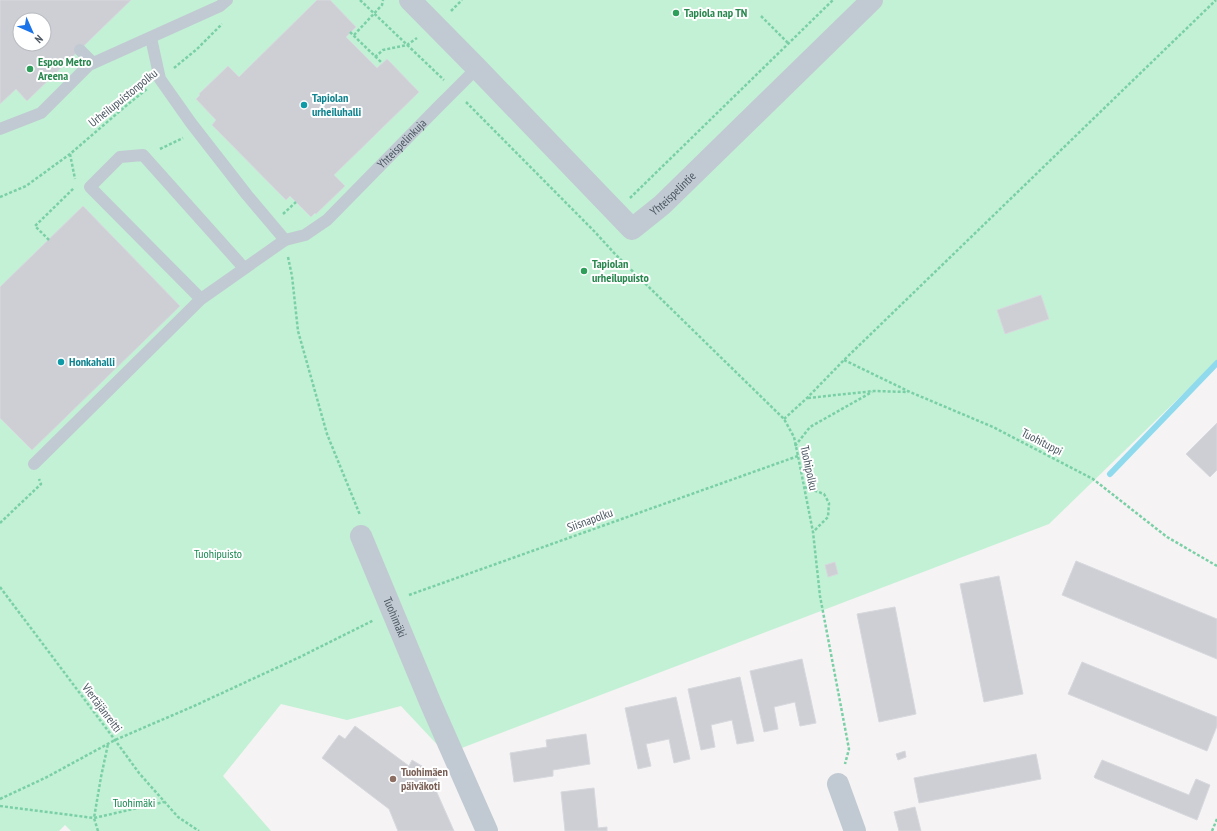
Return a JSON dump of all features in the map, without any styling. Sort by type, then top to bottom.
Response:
[{"type":"street","name":"Yhteispelintie","points":[[410,0],[632,229],[662,205],[872,0]]},
{"type":"street","name":"Tuohimäki","points":[[361,536],[431,704],[487,831]]},
{"type":"street","points":[[838,784],[855,831]]},
{"type":"lane","points":[[0,128],[41,113],[89,65],[151,38],[220,2]]},
{"type":"lane","points":[[34,464],[201,299],[285,240],[246,195],[160,79],[151,38]]},
{"type":"lane","points":[[80,50],[93,63]]},
{"type":"lane","name":"Yhteispelinkuja","points":[[285,240],[305,235],[327,220],[477,68]]},
{"type":"lane","points":[[201,299],[90,187],[120,157],[143,155],[244,268]]},
{"type":"path","name":"Tuohipolku","points":[[360,0],[454,90],[615,254],[784,419],[794,437],[813,532],[820,596],[849,749],[838,784]]},
{"type":"path","points":[[354,35],[382,5],[383,0]]},
{"type":"path","points":[[595,232],[833,0]]},
{"type":"path","points":[[784,419],[1216,0]]},
{"type":"path","points":[[761,16],[788,44]]},
{"type":"path","name":"Urheilupuistonpolku","points":[[0,197],[26,186],[70,154],[126,105],[197,49],[225,22]]},
{"type":"path","points":[[350,32],[382,63]]},
{"type":"path","points":[[143,155],[170,145],[197,130]]},
{"type":"path","points":[[49,240],[35,226],[76,185],[70,154]]},
{"type":"path","points":[[287,210],[296,202]]},
{"type":"path","points":[[285,240],[292,276],[298,331],[326,434],[364,526],[361,536]]},
{"type":"path","name":"Tuohituppi","points":[[844,360],[910,392],[993,427],[1093,479],[1167,537],[1217,566]]},
{"type":"path","points":[[807,398],[874,391],[910,392]]},
{"type":"path","points":[[795,446],[810,428],[874,391]]},
{"type":"path","name":"Siisnapolku","points":[[0,799],[47,777],[108,743],[272,670],[391,607],[798,456]]},
{"type":"path","points":[[0,523],[41,484],[34,464]]},
{"type":"path","points":[[804,487],[824,494],[829,503],[828,517],[813,532]]},
{"type":"path","name":"Viertäjänreitti","points":[[0,586],[139,773],[178,817],[199,831]]},
{"type":"path","points":[[98,831],[94,818],[108,743]]},
{"type":"path","points":[[0,806],[94,818],[164,802]]},
{"type":"path","points":[[1212,831],[1217,819]]},
{"type":"green space","name":"Tuohipuisto","points":[[0,0],[1217,0],[1217,361],[1049,524],[446,754],[401,706],[347,720],[281,704],[223,776],[271,831],[71,831],[65,825],[59,831],[0,831]]},
{"type":"building","name":"Espoo Metro Areena","points":[[0,0],[131,0],[27,101],[16,89],[0,104]]},
{"type":"building","name":"Tapiolan urheiluhalli","points":[[317,0],[330,0],[356,27],[346,37],[377,68],[387,59],[419,92],[334,175],[345,186],[311,217],[290,196],[286,200],[212,125],[216,120],[196,99],[200,95],[199,94],[228,66],[239,77]]},
{"type":"building","name":"Honkahalli","points":[[83,206],[180,306],[32,450],[0,418],[0,287]]},
{"type":"building","points":[[1041,295],[1049,319],[1005,334],[997,310]]},
{"type":"building","points":[[1217,423],[1217,470],[1210,477],[1186,454]]},
{"type":"building","points":[[1076,561],[1217,619],[1217,659],[1062,595]]},
{"type":"building","points":[[835,562],[838,574],[828,577],[825,565]]},
{"type":"building","points":[[999,576],[1023,694],[984,702],[960,584]]},
{"type":"building","points":[[895,607],[916,714],[879,722],[857,614]]},
{"type":"building","points":[[802,659],[816,723],[800,726],[795,702],[774,707],[778,729],[764,732],[750,671]]},
{"type":"building","points":[[1082,662],[1217,717],[1217,726],[1207,751],[1068,694]]},
{"type":"building","points":[[740,677],[754,741],[737,744],[732,720],[711,725],[715,747],[701,750],[688,689]]},
{"type":"building","points":[[676,697],[690,759],[674,763],[669,739],[646,744],[651,766],[638,769],[625,708]]},
{"type":"building","name":"Tuohimäen päiväkoti","points":[[355,726],[409,766],[412,760],[435,774],[439,784],[434,786],[454,831],[398,831],[389,809],[322,758],[339,735],[345,739]]},
{"type":"building","points":[[586,734],[590,764],[553,770],[553,776],[514,782],[510,753],[547,747],[546,740]]},
{"type":"building","points":[[905,751],[906,757],[898,760],[896,754]]},
{"type":"building","points":[[1036,754],[1041,779],[919,803],[914,778]]},
{"type":"building","points":[[1102,760],[1189,795],[1196,779],[1210,785],[1197,820],[1095,778],[1094,777]]},
{"type":"building","points":[[594,788],[598,828],[607,827],[607,831],[565,831],[561,792]]},
{"type":"building","points":[[915,807],[921,831],[899,831],[894,812]]},
{"type":"waterway","points":[[1110,474],[1217,363]]},
{"type":"place","name":"Tapiola nap TN","points":[[676,13]]},
{"type":"place","name":"Espoo Metro Areena","points":[[30,69]]},
{"type":"place","name":"Tapiolan urheiluhalli","points":[[304,105]]},
{"type":"place","name":"Tapiolan urheilupuisto","points":[[584,271]]},
{"type":"place","name":"Honkahalli","points":[[61,362]]},
{"type":"place","name":"Tuohimäen päiväkoti","points":[[393,779]]}]
